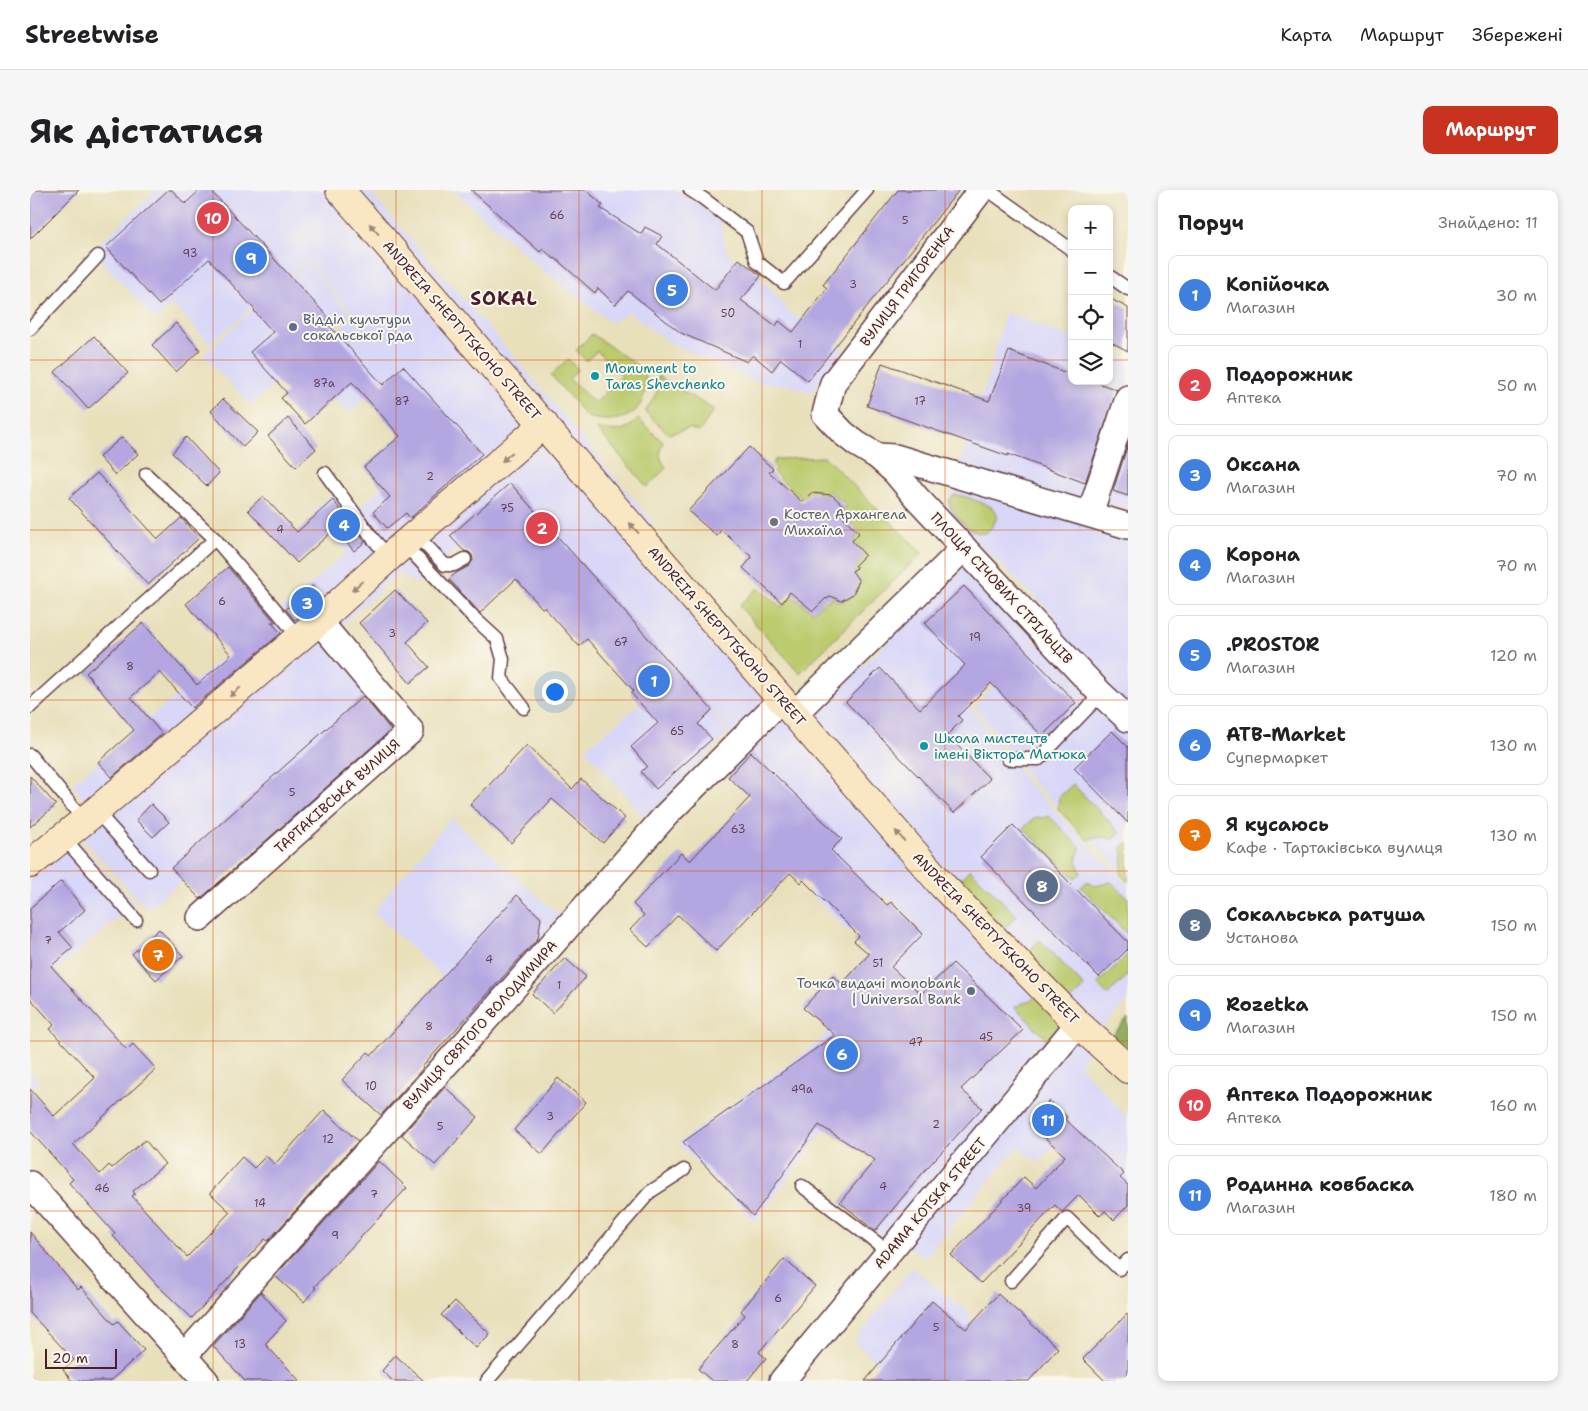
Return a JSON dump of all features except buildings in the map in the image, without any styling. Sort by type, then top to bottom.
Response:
[{"type":"street","name":"ANDREIA SHEPTYTSKOHO STREET","points":[[340,190],[943,886],[1078,1024],[1128,1069]]},
{"type":"street","name":"ВУЛИЦЯ ГРИГОРЕНКА","points":[[834,383],[981,190]]},
{"type":"street","name":"ПЛОЩА СІЧОВИХ СТРІЛЬЦІВ","points":[[834,383],[825,414],[843,433],[877,456],[895,472],[916,497],[1101,694],[1128,719]]},
{"type":"street","points":[[1090,514],[1128,398]]},
{"type":"street","points":[[30,864],[309,629],[403,545],[544,424]]},
{"type":"street","name":"ПЛОЩА СІЧОВИХ СТРІЛЬЦІВ","points":[[877,456],[895,457],[1128,526]]},
{"type":"street","name":"ВУЛИЦЯ СВЯТОГО ВОЛОДИМИРА","points":[[184,1356],[466,1042],[667,814],[788,707],[820,687],[964,548]]},
{"type":"street","name":"ТАРТАКІВСЬКА ВУЛИЦЯ","points":[[200,918],[411,731],[309,629]]},
{"type":"street","name":"ADAMA KOTSKA STREET","points":[[782,1381],[1078,1024]]},
{"type":"street","points":[[30,1184],[206,1381]]},
{"type":"lane","points":[[690,190],[747,232],[757,262],[784,283],[866,190]]},
{"type":"lane","points":[[988,190],[1068,247]]},
{"type":"lane","points":[[30,329],[98,256]]},
{"type":"lane","points":[[1113,279],[1128,289]]},
{"type":"lane","points":[[325,473],[374,540],[403,545],[445,565],[454,565],[465,559]]},
{"type":"lane","points":[[146,474],[215,539],[276,610],[309,629]]},
{"type":"lane","points":[[30,707],[215,539]]},
{"type":"lane","points":[[403,545],[497,639],[503,659],[501,678],[524,708]]},
{"type":"lane","points":[[1008,759],[1039,759],[1101,694]]},
{"type":"lane","points":[[30,755],[149,870]]},
{"type":"lane","points":[[63,837],[136,920]]},
{"type":"lane","points":[[487,1381],[650,1192],[684,1170]]},
{"type":"lane","points":[[802,1186],[889,1252]]},
{"type":"lane","points":[[1010,1281],[1067,1218],[1119,1269],[1128,1260]]},
{"type":"shaded area","points":[[156,190],[368,190],[534,380],[652,521],[635,539],[1096,1036],[1080,1066],[1128,1118],[1128,1203],[1060,1139],[1038,1163],[1018,1147],[926,1257],[873,1230],[964,1111],[871,1067],[755,1223],[678,1143],[820,1041],[920,928],[887,895],[849,932],[808,892],[828,868],[713,755],[732,735],[715,713],[646,695],[642,663],[470,537],[417,585],[399,572],[343,624],[336,654],[384,703],[190,875],[147,909],[82,838],[102,822],[72,784],[165,705],[258,630],[347,552],[313,511],[338,488],[358,509],[387,483],[454,458],[382,380],[349,414],[304,363],[354,315],[307,259],[210,344],[173,304],[155,320],[92,251]]},
{"type":"shaded area","points":[[453,190],[674,190],[695,201],[720,222],[727,253],[770,288],[789,312],[844,350],[812,392],[782,384],[759,383],[668,342],[629,312],[612,323],[542,270]]},
{"type":"shaded area","points":[[307,261],[350,314],[251,405],[203,355]]},
{"type":"shaded area","points":[[1005,312],[1068,336],[1068,385],[1113,385],[1113,353],[1128,359],[1128,878],[1030,779],[975,706],[1023,654],[969,705],[1027,782],[1128,885],[1128,1000],[1098,1034],[1074,1011],[813,724],[814,714],[964,567],[1035,637],[1028,649],[1057,618],[943,510],[953,491],[965,447],[989,375]]},
{"type":"shaded area","points":[[647,698],[714,715],[728,733],[646,819],[585,749]]},
{"type":"shaded area","points":[[451,818],[560,916],[480,1010],[373,912]]},
{"type":"shaded area","points":[[78,842],[135,904],[30,992],[30,881]]},
{"type":"shaded area","points":[[30,1071],[39,1082],[30,1091]]},
{"type":"shaded area","points":[[912,1268],[970,1313],[969,1326],[1026,1381],[899,1381],[854,1342]]},
{"type":"green space","points":[[592,334],[644,370],[645,387],[642,400],[638,408],[631,414],[606,420],[587,417],[551,375],[568,359],[578,369],[569,379],[595,403],[622,376],[597,351],[586,361],[576,350]]},
{"type":"green space","points":[[658,376],[714,410],[699,432],[689,428],[669,434],[645,412],[657,392]]},
{"type":"green space","points":[[638,419],[663,442],[660,456],[666,468],[647,487],[597,429],[609,431],[624,429]]},
{"type":"green space","points":[[825,457],[922,553],[800,673],[739,606],[758,588],[782,607],[792,596],[813,612],[831,597],[841,602],[854,595],[860,581],[854,572],[858,567],[856,566],[866,554],[853,541],[860,532],[841,513],[847,506],[829,491],[822,496],[816,491],[810,491],[802,499],[773,472],[776,468],[772,464],[776,459]]},
{"type":"green space","points":[[954,495],[984,503],[994,509],[997,517],[992,527],[986,533],[970,529],[958,519],[949,501]]},
{"type":"green space","points":[[1073,784],[1120,833],[1114,840],[1100,837],[1087,840],[1058,809],[1059,797]]},
{"type":"green space","points":[[1049,816],[1081,848],[1077,860],[1081,873],[1075,879],[1023,828],[1036,817],[1043,818]]},
{"type":"green space","points":[[1128,842],[1128,882],[1121,875],[1122,847]]},
{"type":"green space","points":[[970,869],[1017,916],[1001,931],[956,884]]},
{"type":"green space","points":[[1086,882],[1096,886],[1111,882],[1128,898],[1128,935],[1081,887]]},
{"type":"green space","points":[[1040,940],[1085,987],[1069,1002],[1024,955]]},
{"type":"green space","points":[[1128,954],[1128,975],[1107,995],[1097,984]]},
{"type":"green space","points":[[1039,996],[1062,1024],[1050,1043],[1015,1007]]},
{"type":"green space","points":[[1128,1018],[1128,1055],[1110,1038]]},
{"type":"place","name":"Аптека Подорожник","points":[[213,218]]},
{"type":"place","name":"Rozetka","points":[[251,258]]},
{"type":"place","name":".PROSTOR","points":[[672,290]]},
{"type":"place","name":"Відділ культури сокальської рда","points":[[293,327]]},
{"type":"place","name":"Monument to Taras Shevchenko","points":[[595,376]]},
{"type":"place","name":"Костел Архангела Михаїла","points":[[774,522]]},
{"type":"place","name":"Корона","points":[[344,525]]},
{"type":"place","name":"Подорожник","points":[[542,528]]},
{"type":"place","name":"Оксана","points":[[307,603]]},
{"type":"place","name":"Копійочка","points":[[654,681]]},
{"type":"place","name":"Школа мистецтв імені Віктора Матюка","points":[[924,746]]},
{"type":"place","name":"Сокальська ратуша","points":[[1042,886]]},
{"type":"place","name":"Я кусаюсь","points":[[158,955]]},
{"type":"place","name":"Точка видачі monobank | Universal Bank","points":[[971,991]]},
{"type":"place","name":"ATB-Market","points":[[842,1054]]},
{"type":"place","name":"Родинна ковбаска","points":[[1048,1120]]},
{"type":"district","name":"SOKAL","points":[[504,298]]}]
